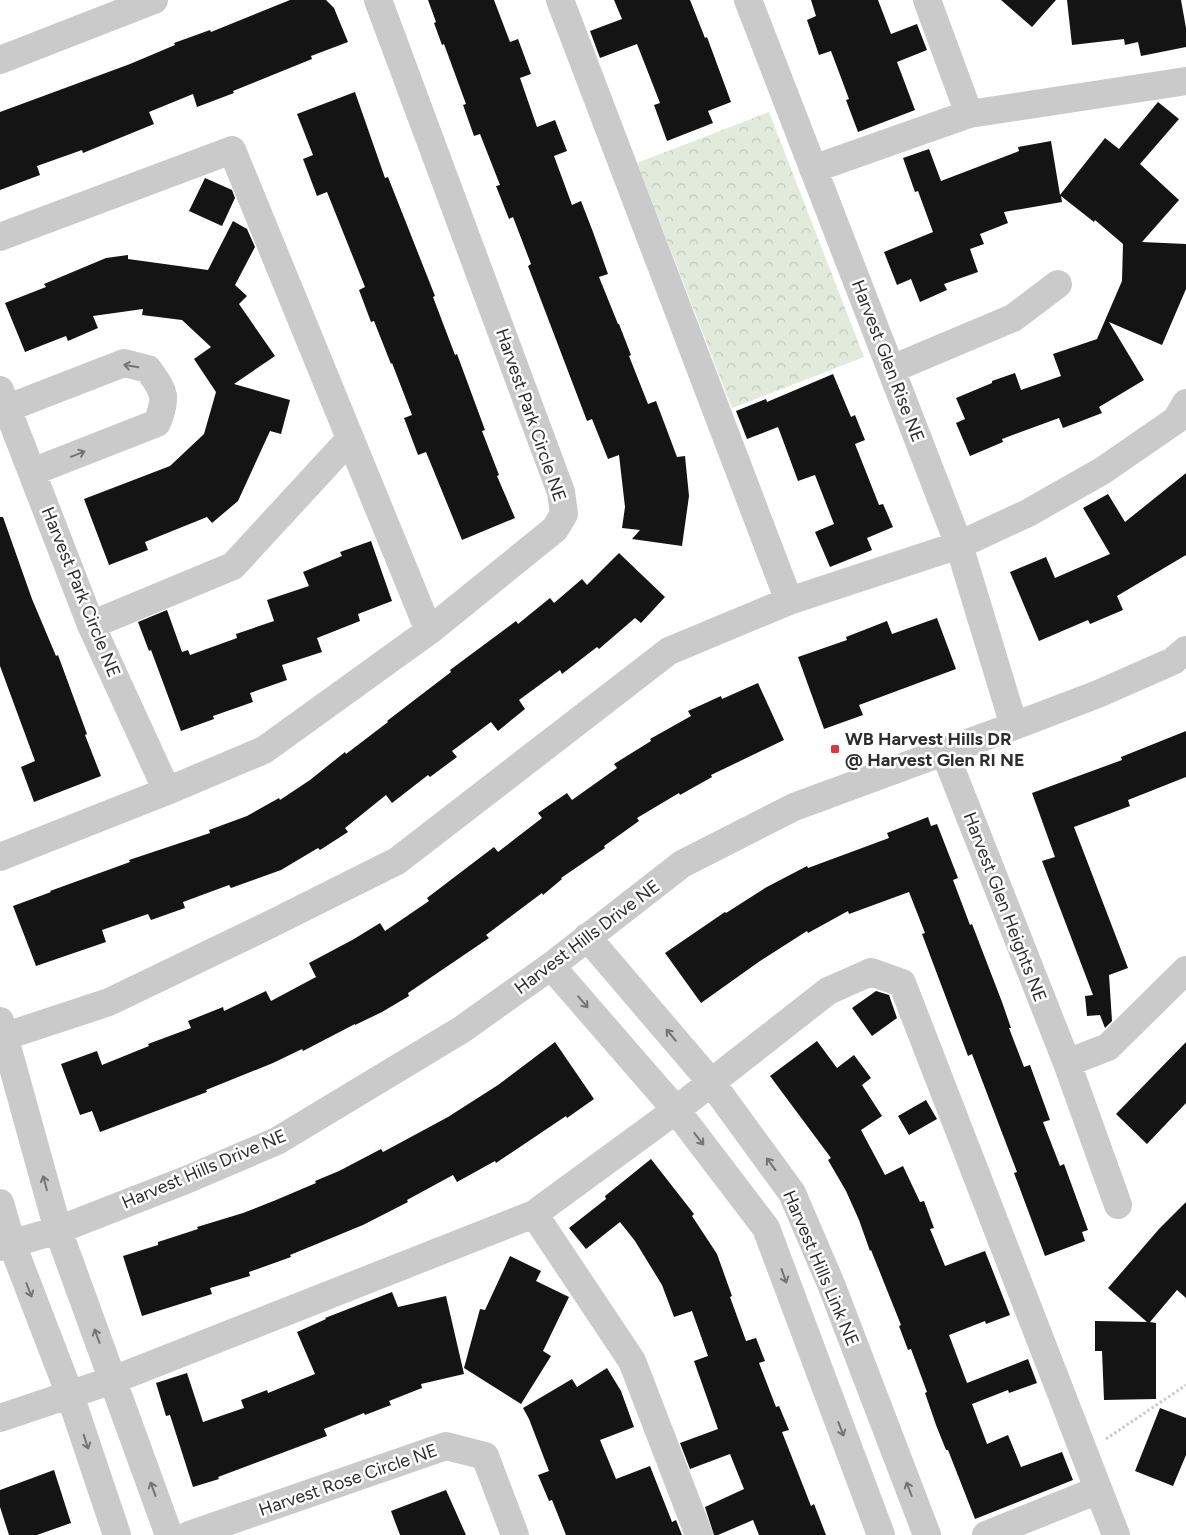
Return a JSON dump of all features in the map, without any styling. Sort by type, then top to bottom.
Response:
[{"type":"street","points":[[0,60],[154,0]]},
{"type":"street","name":"Harvest Park Circle NE","points":[[0,857],[168,791],[264,750],[429,631],[555,529],[564,514],[562,492],[378,0]]},
{"type":"street","points":[[560,0],[789,600]]},
{"type":"street","name":"Harvest Glen Rise NE","points":[[748,0],[812,170],[892,369],[959,545],[1014,726]]},
{"type":"street","points":[[927,0],[969,114]]},
{"type":"street","points":[[812,170],[969,114],[1186,81]]},
{"type":"street","points":[[0,236],[232,150],[429,631]]},
{"type":"street","points":[[892,369],[1013,318],[1058,284]]},
{"type":"street","points":[[4,399],[124,364],[148,369],[161,388],[164,405],[157,423],[32,472]]},
{"type":"street","name":"Harvest Park Circle NE","points":[[4,399],[91,625],[168,791]]},
{"type":"street","points":[[169,1535],[58,1230],[2,1032],[109,1002],[397,861],[669,651],[789,600],[959,545],[1028,513],[1102,471],[1176,420],[1186,403]]},
{"type":"street","points":[[91,625],[233,566],[350,439]]},
{"type":"street","name":"Harvest Hills Drive NE","points":[[6,1246],[58,1230],[186,1180],[277,1141],[460,1030],[551,966],[682,864],[794,807],[1182,662]]},
{"type":"street","name":"Harvest Glen Heights NE","points":[[944,751],[1067,1063],[1118,1205]]},
{"type":"street","name":"Harvest Hills Link NE","points":[[587,937],[711,1082],[792,1193],[831,1284],[926,1535]]},
{"type":"street","name":"Harvest Hills Link NE","points":[[551,966],[676,1110],[766,1228],[881,1535]]},
{"type":"street","points":[[1067,1063],[1108,1047],[1186,970]]},
{"type":"street","points":[[0,1418],[113,1380],[534,1214],[676,1110],[828,992],[871,972],[902,983],[1116,1535]]},
{"type":"street","points":[[0,1203],[6,1246],[70,1395],[117,1535]]},
{"type":"street","points":[[534,1214],[632,1361],[699,1535]]},
{"type":"street","name":"Harvest Rose Circle NE","points":[[189,1535],[446,1446],[485,1456],[515,1535]]},
{"type":"street","points":[[986,1535],[1098,1490]]},
{"type":"path","points":[[1085,1454],[1186,1385]]},
{"type":"green space","points":[[769,112],[864,357],[732,408],[637,163]]},
{"type":"building","points":[[290,0],[326,0],[334,8],[348,42],[311,56],[312,59],[233,91],[234,93],[197,107],[193,94],[149,112],[154,124],[83,153],[82,150],[37,166],[40,175],[0,190],[0,112],[130,64],[175,45],[174,43],[210,30],[211,32]]},
{"type":"building","points":[[428,0],[494,0],[510,42],[518,39],[531,74],[520,78],[537,127],[555,120],[567,151],[554,156],[572,205],[581,201],[593,232],[608,274],[599,277],[631,355],[629,356],[648,404],[656,401],[677,457],[685,456],[689,496],[682,546],[632,539],[640,530],[622,528],[625,507],[619,455],[608,459],[592,419],[587,421],[528,266],[531,264],[513,217],[509,219],[496,186],[500,185],[480,134],[474,136],[463,105],[466,104],[444,44],[442,45]]},
{"type":"building","points":[[614,0],[690,0],[705,38],[707,37],[731,102],[708,111],[713,123],[667,141],[654,105],[660,103],[637,44],[600,58],[590,31],[622,19]]},
{"type":"building","points":[[811,0],[878,0],[891,34],[917,24],[927,50],[897,62],[915,110],[858,132],[846,100],[849,99],[831,51],[819,55],[807,20],[816,16]]},
{"type":"building","points":[[1001,0],[1056,0],[1032,27]]},
{"type":"building","points":[[1067,0],[1181,0],[1186,28],[1186,47],[1141,56],[1138,42],[1125,45],[1124,39],[1072,45]]},
{"type":"building","points":[[355,92],[385,178],[388,177],[435,296],[433,297],[455,355],[457,354],[485,430],[482,431],[499,475],[497,476],[515,518],[462,540],[426,452],[418,455],[404,418],[412,415],[374,321],[371,322],[359,290],[365,287],[327,192],[317,196],[303,159],[313,155],[297,114]]},
{"type":"building","points":[[1158,102],[1179,119],[1140,164],[1179,200],[1142,242],[1186,244],[1186,289],[1162,345],[1109,322],[1144,380],[1099,407],[1102,413],[1063,428],[1059,418],[1002,439],[1003,442],[970,456],[956,423],[965,419],[956,398],[992,383],[992,381],[1015,373],[1021,390],[1061,376],[1053,354],[1097,339],[1122,281],[1123,244],[1095,220],[1094,222],[1061,196],[1062,202],[1004,212],[1008,223],[980,234],[984,244],[970,249],[978,272],[944,284],[947,290],[920,302],[911,279],[897,285],[884,252],[933,232],[918,191],[915,192],[903,158],[929,149],[941,181],[1019,151],[1018,147],[1051,141],[1060,195],[1105,138],[1119,149]]},
{"type":"building","points":[[205,178],[232,190],[235,198],[222,226],[189,211]]},
{"type":"building","points":[[233,221],[247,229],[255,247],[235,285],[247,296],[239,304],[275,356],[234,384],[290,400],[281,434],[270,431],[238,501],[212,523],[207,517],[145,542],[148,550],[109,565],[84,499],[170,466],[204,434],[216,392],[194,359],[211,347],[182,320],[142,315],[143,309],[93,316],[98,328],[68,341],[66,336],[25,352],[5,303],[46,287],[44,284],[106,258],[128,255],[128,259],[208,270]]},
{"type":"building","points":[[833,374],[851,417],[855,415],[865,440],[855,444],[879,505],[883,504],[893,527],[867,538],[872,550],[830,567],[815,532],[834,524],[815,475],[798,481],[778,427],[747,439],[736,411],[766,399],[767,402]]},
{"type":"building","points":[[1186,473],[1186,555],[1117,596],[1123,610],[1090,624],[1088,620],[1039,641],[1010,572],[1046,557],[1055,578],[1110,554],[1083,508],[1108,494],[1125,522]]},
{"type":"building","points":[[0,517],[3,517],[32,599],[56,656],[58,655],[101,776],[34,802],[21,767],[35,761],[0,666]]},
{"type":"building","points":[[371,541],[392,601],[358,614],[360,621],[317,638],[322,652],[282,665],[287,680],[250,693],[253,702],[213,716],[214,719],[181,731],[151,650],[149,651],[138,622],[167,610],[182,652],[188,650],[190,655],[237,638],[236,634],[274,621],[267,600],[309,586],[303,572],[342,556],[340,552]]},
{"type":"building","points":[[619,553],[665,597],[641,623],[635,618],[599,649],[597,647],[562,674],[560,670],[519,700],[525,709],[498,731],[491,722],[452,751],[457,757],[430,777],[428,775],[392,803],[386,795],[345,828],[348,832],[320,850],[318,848],[281,870],[231,888],[229,885],[183,902],[185,908],[151,920],[148,914],[102,930],[106,942],[36,966],[13,906],[130,862],[129,860],[210,833],[209,830],[247,816],[279,798],[280,800],[310,780],[345,752],[346,754],[451,672],[450,670],[516,621],[518,624],[550,598],[554,603],[582,579],[587,585]]},
{"type":"building","points":[[937,618],[956,669],[859,705],[863,715],[824,729],[798,657],[847,640],[846,637],[887,621],[892,634]]},
{"type":"building","points":[[758,683],[784,740],[711,775],[712,777],[680,795],[679,793],[637,818],[639,821],[604,846],[605,848],[561,878],[543,895],[542,893],[486,935],[489,938],[408,993],[409,996],[382,1012],[303,1051],[302,1049],[206,1090],[207,1092],[100,1132],[92,1111],[80,1115],[61,1064],[97,1051],[102,1065],[149,1046],[148,1044],[191,1028],[188,1021],[223,1007],[224,1011],[266,991],[271,1001],[316,977],[309,963],[380,923],[385,931],[429,901],[427,898],[494,847],[498,852],[542,818],[538,813],[567,793],[572,800],[617,768],[614,764],[651,741],[650,739],[691,716],[688,711],[721,696],[722,699]]},
{"type":"building","points":[[1186,731],[1186,777],[1128,800],[1130,806],[1074,827],[1128,968],[1109,975],[1112,1021],[1105,1028],[1100,1015],[1087,1016],[1085,996],[1093,995],[1042,861],[1055,857],[1032,793],[1122,760],[1121,757]]},
{"type":"building","points":[[928,817],[931,826],[937,824],[958,878],[953,880],[1002,1002],[1011,1028],[1009,1028],[1024,1067],[1030,1065],[1050,1120],[1043,1122],[1060,1166],[1064,1164],[1088,1230],[1082,1232],[1085,1241],[1045,1256],[1014,1173],[1017,1172],[972,1054],[968,1056],[922,934],[925,933],[909,892],[849,914],[848,911],[808,933],[807,931],[760,961],[701,1003],[665,953],[725,912],[807,866],[808,868],[889,838],[887,833]]},
{"type":"building","points":[[876,991],[889,995],[897,1018],[872,1036],[852,1008]]},
{"type":"building","points":[[817,1041],[837,1068],[854,1055],[871,1078],[862,1085],[882,1116],[861,1130],[885,1175],[903,1166],[920,1202],[924,1201],[934,1228],[930,1229],[945,1266],[985,1251],[1010,1315],[986,1324],[985,1321],[949,1335],[967,1383],[1028,1359],[1037,1383],[1009,1393],[1008,1390],[972,1404],[987,1444],[1008,1435],[1021,1467],[1062,1452],[1073,1480],[975,1519],[948,1450],[946,1450],[936,1425],[925,1393],[927,1392],[911,1349],[908,1350],[899,1326],[901,1325],[859,1220],[846,1191],[828,1160],[831,1158],[770,1076]]},
{"type":"building","points":[[555,1042],[594,1099],[567,1118],[566,1116],[496,1163],[495,1161],[457,1182],[453,1175],[407,1200],[408,1202],[363,1225],[290,1255],[291,1257],[249,1272],[250,1276],[210,1288],[212,1294],[142,1316],[123,1256],[158,1245],[158,1242],[198,1229],[197,1227],[243,1213],[276,1200],[316,1183],[315,1181],[381,1149],[383,1152],[448,1117],[498,1085]]},
{"type":"building","points":[[1186,1042],[1186,1103],[1147,1144],[1116,1114]]},
{"type":"building","points":[[926,1100],[937,1119],[909,1135],[898,1116]]},
{"type":"building","points":[[651,1159],[694,1214],[692,1216],[717,1254],[746,1341],[756,1338],[765,1361],[759,1363],[776,1407],[779,1406],[789,1430],[782,1432],[811,1506],[814,1504],[826,1535],[759,1535],[753,1520],[714,1535],[705,1507],[744,1489],[730,1454],[690,1469],[680,1443],[718,1429],[694,1361],[708,1356],[692,1311],[674,1317],[662,1285],[635,1241],[620,1222],[586,1249],[569,1228],[606,1199],[605,1196]]},
{"type":"building","points":[[1186,1202],[1186,1298],[1177,1290],[1150,1322],[1156,1323],[1156,1399],[1104,1400],[1102,1351],[1095,1351],[1095,1321],[1147,1322],[1108,1288],[1159,1229]]},
{"type":"building","points":[[510,1256],[541,1271],[536,1281],[569,1297],[543,1351],[551,1356],[521,1404],[464,1368],[480,1309],[485,1310]]},
{"type":"building","points":[[392,1292],[398,1307],[446,1296],[464,1374],[421,1384],[422,1388],[389,1401],[391,1405],[365,1415],[364,1413],[324,1429],[327,1436],[218,1477],[219,1479],[193,1487],[170,1415],[166,1416],[156,1383],[187,1373],[203,1422],[244,1408],[241,1400],[267,1390],[268,1393],[315,1374],[297,1332],[325,1318]]},
{"type":"building","points":[[607,1368],[621,1391],[634,1427],[600,1440],[616,1479],[650,1466],[672,1522],[676,1520],[682,1535],[566,1535],[552,1500],[549,1501],[538,1475],[549,1471],[523,1408],[572,1379],[577,1387]]},
{"type":"building","points":[[1160,1408],[1186,1418],[1186,1455],[1173,1486],[1135,1471]]},
{"type":"building","points":[[54,1470],[71,1523],[37,1535],[9,1535],[0,1507],[0,1490]]},
{"type":"building","points":[[446,1490],[466,1535],[400,1535],[391,1511]]},
{"type":"place","name":"WB Harvest Hills DR @ Harvest Glen RI NE","points":[[835,749]]}]
